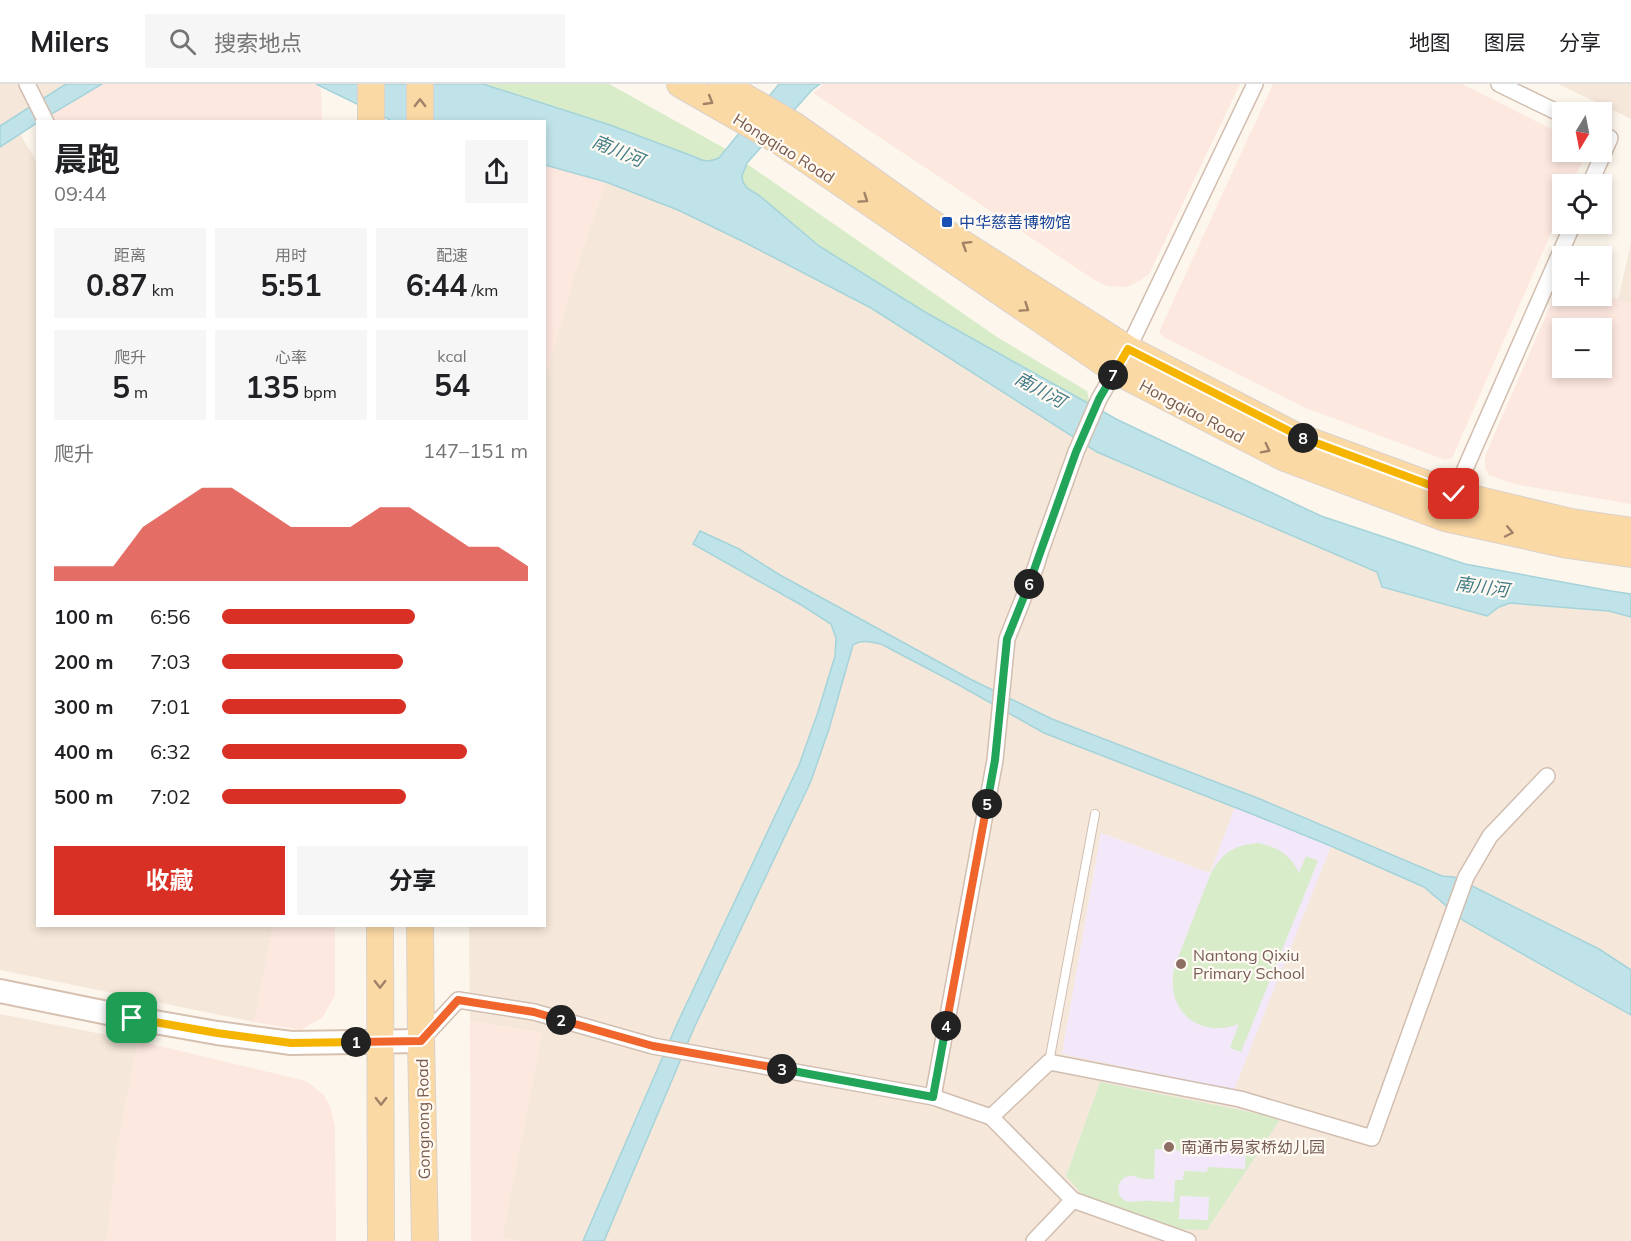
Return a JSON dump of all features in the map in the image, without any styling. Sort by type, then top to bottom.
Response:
[{"type":"main road","points":[[371,84],[371,120]]},
{"type":"main road","points":[[420,84],[420,120]]},
{"type":"main road","name":"Hongqiao Road","points":[[680,84],[747,111],[788,134],[1128,349],[1296,436],[1454,494],[1571,522],[1631,531]]},
{"type":"main road","name":"Hongqiao Road","points":[[722,84],[747,111]]},
{"type":"main road","name":"Hongqiao Road","points":[[788,134],[1116,371],[1285,458],[1445,518],[1569,545],[1631,554]]},
{"type":"main road","points":[[380,927],[381,1241]]},
{"type":"main road","name":"Gongnong Road","points":[[420,927],[425,1241]]},
{"type":"street","points":[[27,84],[45,120]]},
{"type":"street","points":[[933,1097],[995,760],[1007,639],[1036,566],[1076,452],[1099,399],[1128,349],[1255,84]]},
{"type":"street","points":[[1499,84],[1552,110]]},
{"type":"street","points":[[1454,494],[1569,234]]},
{"type":"street","points":[[991,1117],[1049,1062],[1240,1099],[1372,1138],[1466,877],[1490,836],[1547,776]]},
{"type":"street","points":[[0,992],[217,1033],[291,1043],[421,1041],[458,1000],[534,1012],[659,1047],[933,1097],[991,1117],[1073,1200],[1188,1241]]},
{"type":"street","points":[[1034,1241],[1073,1200]]},
{"type":"lane","points":[[1049,1062],[1095,814]]},
{"type":"shaded area","points":[[0,84],[66,84],[0,126]]},
{"type":"shaded area","points":[[102,84],[316,84],[321,88],[322,120],[53,120],[50,115]]},
{"type":"shaded area","points":[[824,84],[1240,84],[1149,274],[1127,287],[1107,286],[1093,279],[813,93]]},
{"type":"shaded area","points":[[1273,84],[1462,84],[1552,129],[1552,162],[1582,162],[1576,174],[1552,174],[1552,231],[1452,458],[1445,460],[1306,408],[1163,337],[1159,332]]},
{"type":"shaded area","points":[[1558,84],[1631,84],[1631,119],[1612,110],[1612,102],[1596,102]]},
{"type":"shaded area","points":[[20,134],[36,161],[36,927],[273,927],[254,1022],[0,970],[0,147]]},
{"type":"shaded area","points":[[546,165],[606,182],[577,266],[546,375]]},
{"type":"shaded area","points":[[606,182],[678,210],[871,308],[1097,452],[1377,572],[1382,587],[1487,616],[1499,607],[1510,603],[1609,611],[1631,617],[1631,1241],[517,1241],[502,1238],[542,1033],[470,1021],[469,927],[546,927],[546,375],[577,266]],"holes":[[[1236,807],[1331,846],[1062,1054],[1101,833],[1210,873]],[[1100,1082],[1280,1118],[1066,1176]]]},
{"type":"shaded area","points":[[1631,243],[1631,303],[1618,300]]},
{"type":"shaded area","points":[[1612,298],[1631,303],[1631,504],[1514,484],[1489,475],[1485,468],[1485,456],[1552,302],[1552,306],[1612,306]]},
{"type":"shaded area","name":"Nantong Qixiu Primary School","points":[[1235,807],[1331,846],[1234,1090],[1062,1054],[1101,833],[1210,873]]},
{"type":"shaded area","points":[[273,927],[335,927],[335,995],[323,1017],[301,1030],[254,1022]]},
{"type":"shaded area","points":[[0,1014],[138,1041],[117,1149],[107,1241],[0,1241]]},
{"type":"shaded area","points":[[470,1021],[542,1033],[502,1238],[517,1241],[471,1241]]},
{"type":"shaded area","points":[[138,1041],[306,1081],[324,1095],[335,1125],[336,1241],[107,1241],[117,1149]]},
{"type":"shaded area","name":"南通市易家桥幼儿园","points":[[1100,1082],[1281,1118],[1207,1230],[1178,1229],[1066,1176]]},
{"type":"green space","points":[[483,84],[609,84],[724,148],[997,337],[1087,391],[1090,404],[925,312],[819,246],[760,196],[610,125]]},
{"type":"green space","points":[[1258,843],[1283,852],[1299,873],[1306,856],[1318,861],[1241,1052],[1230,1048],[1239,1024],[1224,1028],[1210,1028],[1197,1024],[1179,1007],[1174,995],[1173,981],[1175,965],[1211,873],[1230,851]]},
{"type":"green space","name":"南通市易家桥幼儿园","points":[[1100,1082],[1281,1118],[1207,1230],[1178,1229],[1084,1196],[1066,1176]],"holes":[[[1209,1142],[1246,1144],[1245,1169],[1208,1167],[1207,1172],[1184,1171],[1183,1180],[1175,1180],[1174,1202],[1129,1202],[1120,1195],[1120,1183],[1126,1177],[1154,1179],[1155,1149],[1184,1151],[1185,1146],[1209,1147]],[[1180,1196],[1209,1197],[1208,1220],[1179,1219]]]},
{"type":"water","points":[[66,84],[102,84],[41,120],[36,120],[36,123],[0,147],[0,126]]},
{"type":"water","name":"南川河","points":[[316,84],[483,84],[610,125],[707,161],[719,158],[779,84],[820,84],[812,90],[747,163],[742,176],[747,188],[760,196],[819,246],[925,312],[1118,420],[1321,516],[1465,564],[1631,594],[1631,617],[1609,611],[1510,603],[1499,607],[1487,616],[1382,587],[1377,572],[1097,452],[871,308],[744,242],[678,210],[606,182],[546,165],[546,120],[390,120]]},
{"type":"water","points":[[700,531],[739,549],[780,575],[970,679],[1052,719],[1260,799],[1442,876],[1454,877],[1599,949],[1631,970],[1631,1015],[1464,921],[1424,887],[1331,846],[1044,733],[881,644],[860,642],[853,645],[829,729],[811,781],[694,1028],[604,1241],[583,1241],[677,1024],[799,765],[835,656],[836,638],[831,624],[693,544]]},
{"type":"place","name":"中华慈善博物馆","points":[[947,222]]},
{"type":"place","name":"Nantong Qixiu Primary School","points":[[1181,964]]},
{"type":"place","name":"南通市易家桥幼儿园","points":[[1169,1147]]},
{"type":"route","points":[[132,1018],[291,1043],[421,1041],[458,1000],[534,1012],[653,1046],[933,1097],[995,760],[1007,639],[1036,566],[1076,452],[1099,399],[1128,349],[1296,436],[1454,494]]}]
